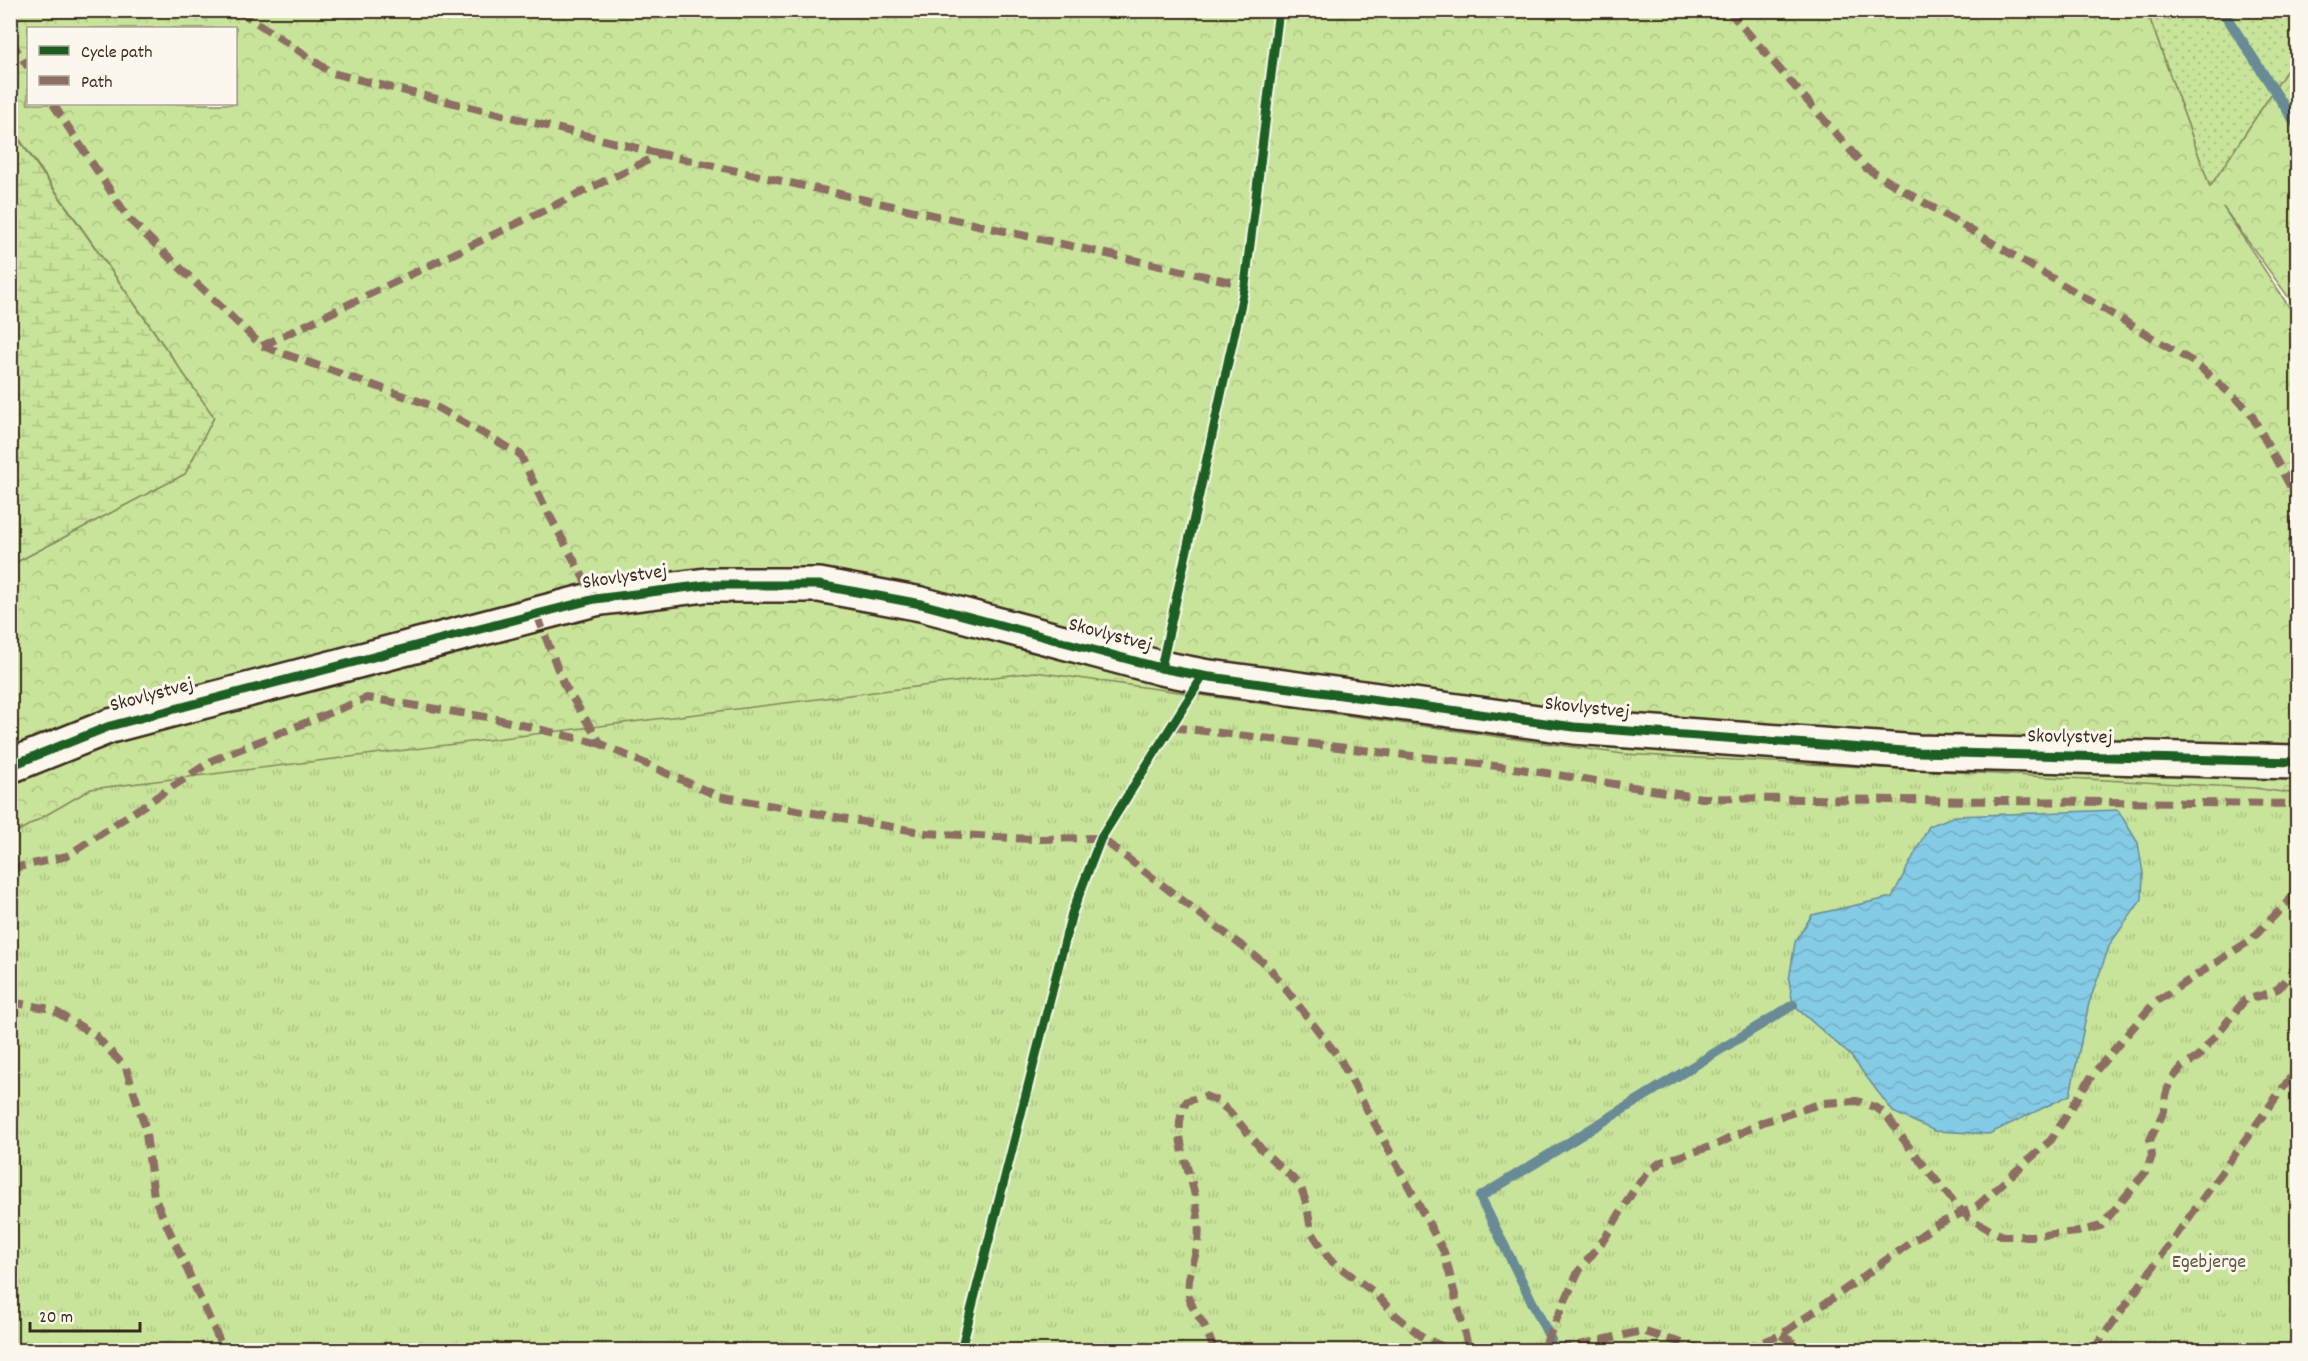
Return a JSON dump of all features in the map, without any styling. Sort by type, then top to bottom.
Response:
[{"type":"street","name":"Skovlystvej","points":[[10,766],[110,726],[502,623],[595,599],[706,585],[819,585],[921,604],[1182,672],[1574,727],[1918,752],[2298,762]]},
{"type":"green space","name":"Egebjerge","points":[[10,11],[2147,11],[2210,187],[2297,55],[2297,309],[2223,207],[2297,319],[2297,1350],[11,1350],[11,565],[185,474],[214,417],[11,127]]},
{"type":"green space","points":[[2147,11],[2297,11],[2297,55],[2210,187]]},
{"type":"green space","points":[[10,127],[214,417],[185,474],[11,565]]},
{"type":"green space","name":"Egebjerge","points":[[1035,672],[1623,754],[2254,788],[2297,794],[2297,1350],[11,1350],[10,836],[91,789]]},
{"type":"water","points":[[2118,810],[2138,843],[2143,873],[2142,899],[2110,944],[2089,1003],[2070,1095],[1989,1134],[1935,1131],[1893,1112],[1850,1055],[1793,1005],[1789,980],[1795,942],[1812,915],[1892,897],[1929,826],[1955,816]]},
{"type":"waterway","points":[[2222,10],[2298,127]]},
{"type":"waterway","points":[[1551,1340],[1480,1197],[1793,1005]]},
{"type":"marked path","points":[[238,10],[332,73],[661,154]]},
{"type":"marked path","points":[[1728,10],[1866,168],[2195,363],[2249,410],[2295,495],[2290,581],[2298,613]]},
{"type":"marked path","points":[[10,40],[27,66]]},
{"type":"marked path","points":[[54,105],[129,219],[262,346],[438,408],[520,454],[545,507],[595,599]]},
{"type":"marked path","points":[[262,346],[661,154],[1245,285]]},
{"type":"marked path","points":[[537,614],[563,683],[601,744],[718,796],[926,833],[1031,839],[1101,838],[1268,966],[1340,1059],[1444,1252],[1469,1350]]},
{"type":"marked path","points":[[10,869],[67,856],[213,760],[367,698],[493,718],[601,744]]},
{"type":"marked path","points":[[1171,727],[1521,769],[1702,798],[2298,804]]},
{"type":"marked path","points":[[1742,1350],[1781,1335],[1934,1226],[1977,1206],[2051,1140],[2093,1074],[2155,1002],[2251,940],[2298,891]]},
{"type":"marked path","points":[[1524,1350],[1541,1347],[1546,1343],[1578,1272],[1605,1238],[1635,1188],[1649,1171],[1661,1162],[1716,1145],[1763,1122],[1823,1103],[1857,1101],[1877,1108],[1886,1115],[1958,1207],[1969,1218],[2003,1236],[2078,1232],[2101,1226],[2145,1173],[2152,1156],[2150,1140],[2164,1111],[2171,1080],[2182,1067],[2198,1057],[2245,1000],[2279,988],[2298,963]]},
{"type":"marked path","points":[[10,1002],[51,1009],[95,1035],[126,1068],[145,1126],[154,1197],[222,1350]]},
{"type":"marked path","points":[[2093,1350],[2298,1067]]},
{"type":"marked path","points":[[1214,1350],[1189,1296],[1191,1269],[1198,1242],[1198,1225],[1195,1196],[1180,1136],[1182,1112],[1187,1101],[1205,1096],[1217,1101],[1230,1112],[1264,1152],[1300,1185],[1307,1205],[1311,1231],[1330,1260],[1375,1293],[1395,1315],[1424,1338],[1450,1350]]},
{"type":"marked path","points":[[1556,1350],[1642,1331],[1705,1350]]},
{"type":"marked path","points":[[1781,1335],[1806,1350]]},
{"type":"cycle path","points":[[1161,668],[1245,285],[1279,10]]},
{"type":"cycle path","points":[[10,766],[110,726],[537,614],[595,599],[706,585],[819,585],[921,604],[1161,668],[1203,676],[1574,727],[1918,752],[2298,762]]},
{"type":"cycle path","points":[[961,1350],[1072,913],[1101,838],[1203,676]]}]
